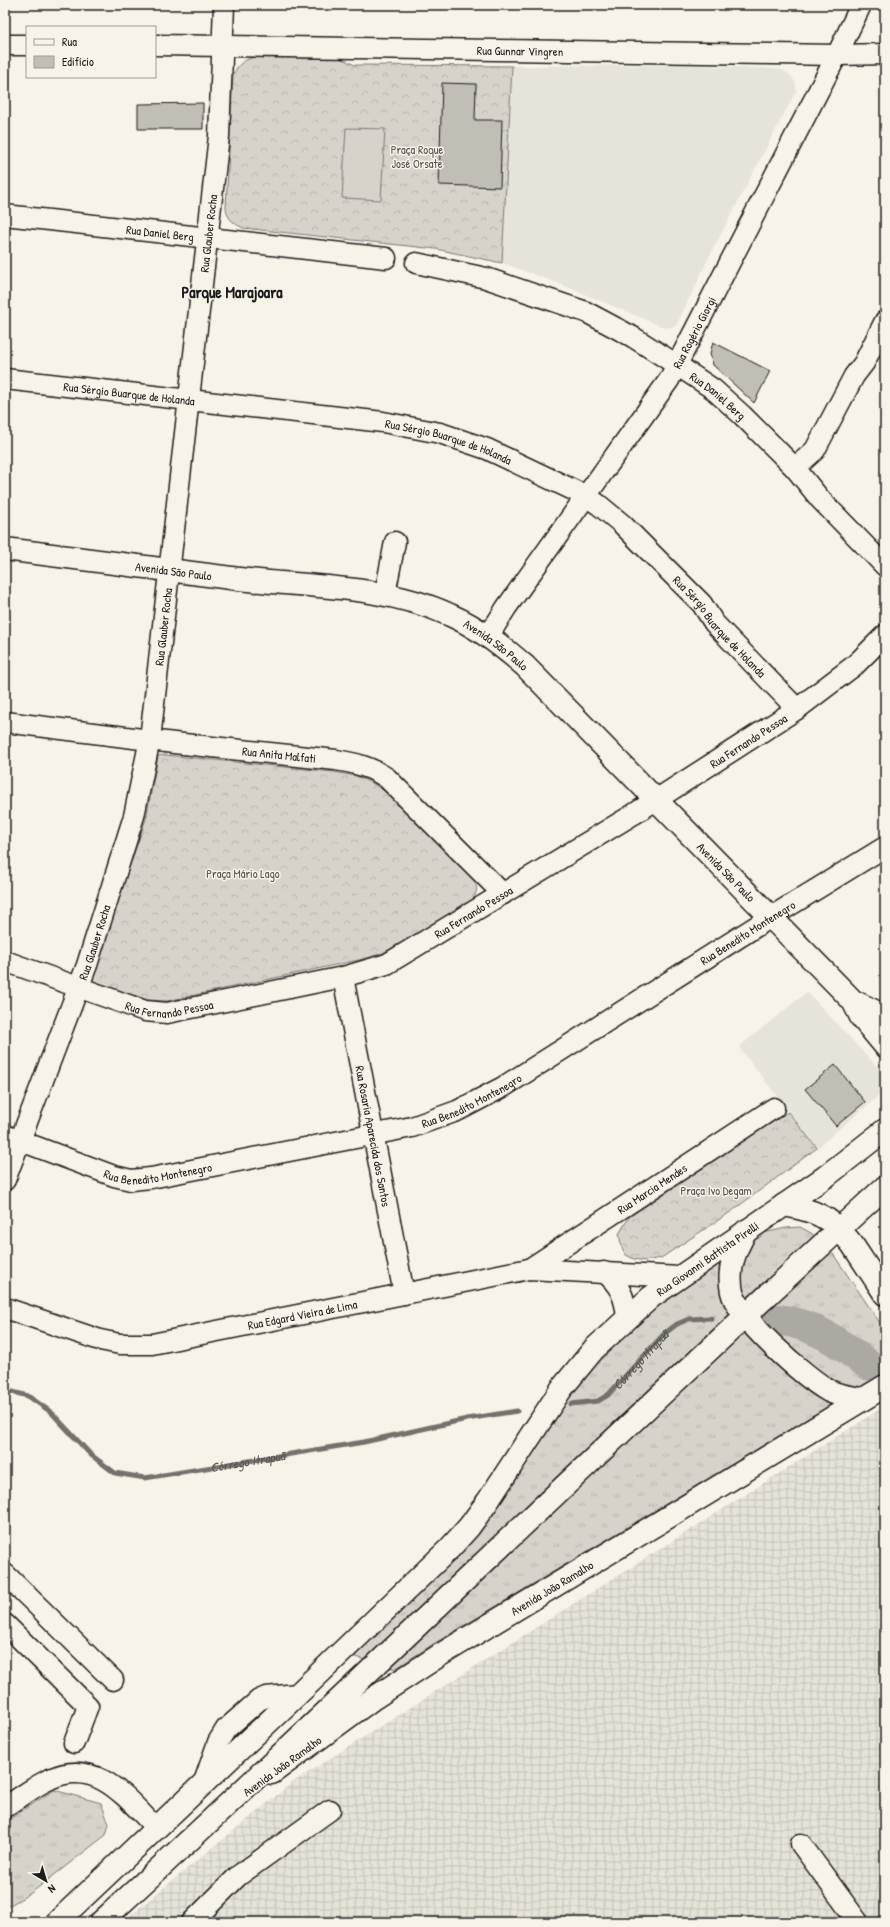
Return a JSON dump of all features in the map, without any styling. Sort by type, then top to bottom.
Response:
[{"type":"main road","name":"Avenida São Paulo","points":[[5,549],[169,570],[385,594],[450,614],[506,649],[525,666],[853,1001],[861,1017],[885,1046]]},
{"type":"main road","name":"Avenida São Paulo","points":[[853,1001],[885,1016]]},
{"type":"main road","name":"Rua Giovanni Battista Pirelli","points":[[156,1828],[450,1548],[488,1501],[562,1388],[582,1363],[627,1317],[680,1277],[831,1172],[885,1130]]},
{"type":"main road","points":[[744,1315],[885,1187]]},
{"type":"main road","points":[[784,1205],[805,1208],[830,1220],[840,1229],[852,1244],[885,1294]]},
{"type":"main road","points":[[747,1230],[735,1250],[731,1267],[732,1293],[744,1315],[756,1329],[818,1384],[831,1392],[862,1399]]},
{"type":"main road","name":"Avenida João Ramalho","points":[[101,1922],[229,1805],[744,1315]]},
{"type":"main road","name":"Avenida João Ramalho","points":[[229,1805],[374,1698],[440,1655],[885,1386]]},
{"type":"main road","points":[[57,1922],[156,1828]]},
{"type":"street","name":"Rua Glauber Rocha","points":[[5,1180],[12,1138],[79,988],[134,816],[150,739],[219,136],[224,45],[224,5]]},
{"type":"street","name":"Rua Rogério Giorgi","points":[[488,637],[506,608],[669,380],[837,55],[861,5]]},
{"type":"street","points":[[5,45],[26,45]]},
{"type":"street","name":"Rua Gunnar Vingren","points":[[156,45],[837,55],[885,54]]},
{"type":"street","name":"Rua Daniel Berg","points":[[5,215],[386,258]]},
{"type":"street","name":"Rua Daniel Berg","points":[[416,263],[486,278],[586,312],[633,337],[677,365],[722,397],[795,468],[820,499],[885,566]]},
{"type":"street","points":[[795,468],[815,450],[854,376],[864,363],[885,321]]},
{"type":"street","name":"Rua Sérgio Buarque de Holanda","points":[[5,379],[383,422],[440,433],[487,449],[586,496],[622,524],[702,604],[714,623],[797,709]]},
{"type":"street","points":[[385,594],[394,542]]},
{"type":"street","name":"Rua Fernando Pessoa","points":[[5,960],[145,1011],[167,1013],[344,977],[387,964],[656,800],[797,709],[855,665],[885,635]]},
{"type":"street","name":"Rua Anita Malfati","points":[[5,722],[360,764],[375,770],[396,787],[503,894]]},
{"type":"street","name":"Rua Benedito Montenegro","points":[[12,1138],[114,1176],[131,1180],[151,1178],[374,1135],[412,1127],[437,1119],[480,1100],[503,1087],[771,917],[885,847]]},
{"type":"street","name":"Rua Rosaria Aparecida dos Santos","points":[[344,977],[404,1294]]},
{"type":"street","name":"Rua Marcia Mendes","points":[[529,1269],[774,1108]]},
{"type":"street","name":"Rua Edgard Vieira de Lima","points":[[5,1308],[100,1340],[120,1344],[152,1344],[529,1269],[680,1277]]},
{"type":"street","points":[[604,1272],[618,1284],[622,1292],[627,1317]]},
{"type":"street","points":[[5,1574],[113,1680]]},
{"type":"street","points":[[5,1624],[88,1706],[74,1742]]},
{"type":"street","points":[[5,1807],[49,1779],[63,1774],[78,1773],[105,1780],[156,1828]]},
{"type":"street","points":[[192,1922],[238,1876],[330,1810]]},
{"type":"street","points":[[801,1844],[858,1922]]},
{"type":"shaded area","points":[[684,65],[779,69],[788,73],[793,79],[796,84],[796,91],[711,253],[676,326],[666,328],[555,282],[502,263],[512,66]]},
{"type":"shaded area","points":[[807,992],[883,1073],[883,1092],[817,1148],[739,1047]]},
{"type":"shaded area","points":[[885,1406],[885,1922],[122,1922],[293,1782]]},
{"type":"green space","name":"Praça Roque José Orsate","points":[[256,57],[340,58],[355,65],[512,66],[502,263],[436,249],[243,228],[233,222],[229,218],[226,207],[233,75],[242,63],[248,59]]},
{"type":"green space","points":[[346,128],[385,129],[381,200],[342,198]]},
{"type":"green space","name":"Praça Mário Lago","points":[[165,755],[334,772],[356,776],[376,785],[392,797],[472,875],[477,889],[475,895],[470,903],[383,953],[368,958],[167,1001],[148,1000],[90,980],[146,819],[158,756]]},
{"type":"green space","name":"Praça Ivo Degam","points":[[788,1112],[817,1148],[732,1211],[661,1258],[645,1261],[634,1259],[626,1255],[622,1248],[619,1234],[629,1217]]},
{"type":"green space","points":[[800,1227],[822,1241],[833,1254],[885,1330],[885,1372],[430,1646],[395,1669],[355,1657],[354,1650],[619,1334],[750,1236],[786,1228]]},
{"type":"green space","points":[[54,1790],[101,1803],[109,1824],[106,1835],[31,1893],[5,1908],[5,1822]]},
{"type":"building","points":[[442,83],[476,84],[475,120],[502,120],[500,187],[439,185]]},
{"type":"building","points":[[203,103],[203,129],[138,129],[138,104]]},
{"type":"building","points":[[713,342],[770,371],[754,403],[713,365],[710,354]]},
{"type":"building","points":[[835,1065],[865,1102],[836,1126],[805,1089]]},
{"type":"waterway","name":"Córrego Itrapuã","points":[[571,1404],[598,1401],[608,1395],[664,1334],[677,1324],[689,1319],[711,1318]]},
{"type":"waterway","name":"Córrego Itrapuã","points":[[774,1319],[788,1321],[813,1329],[836,1341],[869,1365]]},
{"type":"waterway","name":"Córrego Itrapuã","points":[[5,1390],[28,1396],[51,1412],[91,1455],[115,1473],[145,1478],[364,1442],[467,1419],[517,1411]]},
{"type":"district","name":"Parque Marajoara","points":[[232,292]]}]
